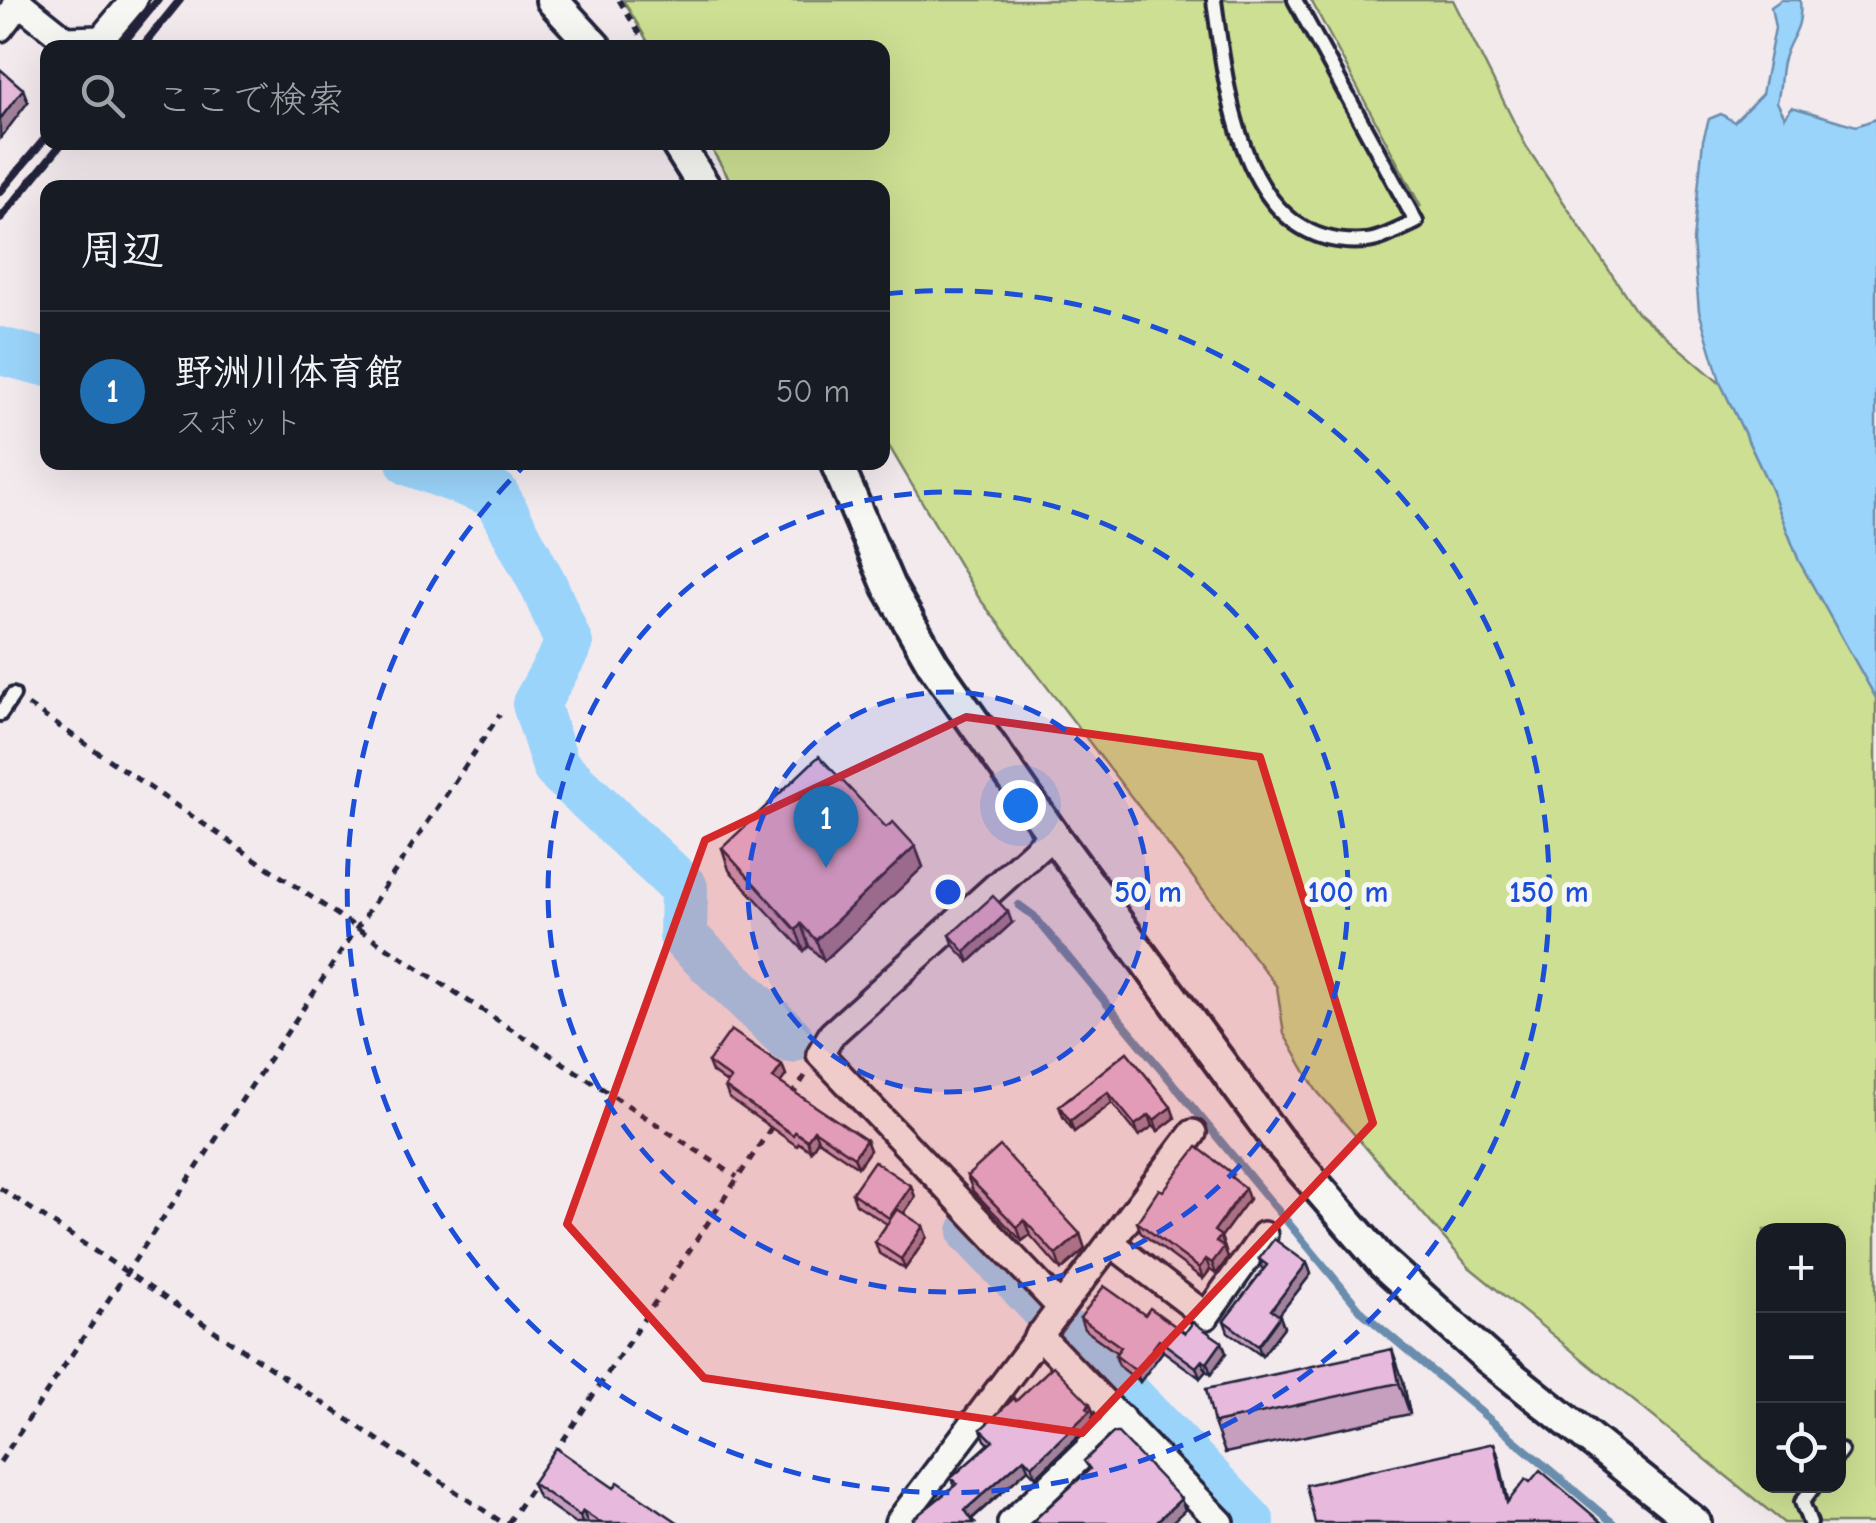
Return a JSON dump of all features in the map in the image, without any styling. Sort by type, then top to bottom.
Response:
[{"type":"street","points":[[0,28],[18,1],[66,40],[101,40],[134,0]]},
{"type":"street","points":[[552,0],[589,40]]},
{"type":"street","points":[[681,150],[701,180]]},
{"type":"street","points":[[839,470],[894,599],[932,664],[1053,836],[1278,1140],[1383,1263],[1488,1358],[1695,1523]]},
{"type":"street","points":[[1053,836],[832,1034],[820,1054],[1061,1308]]},
{"type":"street","points":[[898,1523],[1193,1132]]},
{"type":"street","points":[[1111,1243],[1206,1316],[1264,1235]]},
{"type":"street","points":[[1039,1335],[1219,1522]]},
{"type":"street","points":[[1011,1523],[1121,1418]]},
{"type":"lane","points":[[1214,0],[1222,66],[1244,154],[1282,217],[1322,238],[1368,242],[1416,222],[1296,0]]},
{"type":"lane","points":[[0,714],[14,694]]},
{"type":"lane","points":[[1809,1493],[1802,1502],[1810,1523]]},
{"type":"path","points":[[619,0],[643,40]]},
{"type":"path","points":[[14,694],[357,928],[738,1177]]},
{"type":"path","points":[[0,1462],[500,714]]},
{"type":"path","points":[[789,1100],[820,1054]]},
{"type":"path","points":[[552,1457],[779,1116]]},
{"type":"path","points":[[0,1188],[505,1523],[540,1474]]},
{"type":"highlighted area","points":[[966,717],[1260,757],[1373,1123],[1082,1433],[704,1378],[567,1224],[705,840]]},
{"type":"green space","points":[[623,0],[1299,0],[1421,207],[1311,0],[1453,0],[1526,146],[1637,312],[1721,384],[1771,489],[1799,561],[1876,698],[1876,1523],[1784,1523],[1469,1267],[1316,1090],[1284,1034],[1277,987],[979,598],[890,448],[890,180],[730,180],[712,150],[890,150],[890,40],[647,40]]},
{"type":"water","points":[[1781,0],[1800,0],[1798,27],[1782,67],[1777,102],[1785,117],[1792,107],[1856,126],[1876,119],[1876,698],[1799,561],[1771,489],[1721,384],[1699,311],[1693,241],[1703,140],[1709,119],[1721,114],[1734,122],[1762,94],[1775,28],[1771,7]]},
{"type":"building","points":[[0,69],[23,89],[0,119]]},
{"type":"building","points":[[819,756],[886,827],[893,822],[915,846],[816,940],[801,924],[796,930],[722,848]]},
{"type":"building","points":[[993,896],[1008,912],[965,952],[950,935]]},
{"type":"building","points":[[731,1030],[782,1065],[773,1078],[866,1140],[854,1157],[814,1130],[807,1140],[795,1132],[793,1135],[725,1087],[731,1079],[708,1062]]},
{"type":"building","points":[[1127,1052],[1171,1107],[1154,1120],[1149,1115],[1135,1125],[1108,1092],[1070,1121],[1059,1106]]},
{"type":"building","points":[[1000,1146],[1080,1234],[1056,1255],[1024,1220],[1017,1227],[967,1176]]},
{"type":"building","points":[[1197,1147],[1245,1188],[1214,1231],[1221,1236],[1216,1242],[1224,1247],[1212,1263],[1206,1259],[1199,1268],[1137,1222],[1159,1189],[1163,1191]]},
{"type":"building","points":[[874,1161],[911,1186],[889,1218],[852,1193]]},
{"type":"building","points":[[897,1209],[923,1226],[901,1259],[875,1242]]},
{"type":"building","points":[[1274,1239],[1307,1263],[1271,1310],[1280,1316],[1258,1346],[1224,1321],[1267,1265],[1259,1259]]},
{"type":"building","points":[[1104,1286],[1145,1315],[1150,1308],[1185,1333],[1193,1322],[1222,1342],[1207,1363],[1202,1360],[1196,1367],[1159,1340],[1136,1371],[1115,1355],[1121,1347],[1080,1318]]},
{"type":"building","points":[[1392,1349],[1399,1383],[1214,1423],[1206,1389]]},
{"type":"building","points":[[1053,1366],[1090,1404],[1090,1411],[1032,1466],[1024,1458],[965,1510],[974,1523],[916,1523],[913,1519],[957,1484],[951,1478],[993,1441],[981,1429]]},
{"type":"building","points":[[1113,1433],[1118,1433],[1181,1499],[1155,1523],[1031,1523],[1090,1469],[1084,1461]]},
{"type":"building","points":[[1494,1443],[1507,1503],[1526,1479],[1530,1482],[1540,1470],[1602,1523],[1315,1523],[1306,1485]]},
{"type":"building","points":[[556,1448],[614,1488],[618,1482],[679,1523],[601,1523],[583,1511],[580,1516],[532,1483]]},
{"type":"waterway","points":[[0,351],[40,361]]},
{"type":"waterway","points":[[431,470],[495,494],[544,586],[569,644],[536,704],[556,767],[684,888],[683,936],[790,1039]]},
{"type":"waterway","points":[[1019,905],[1034,916],[1363,1313],[1613,1523]]},
{"type":"waterway","points":[[972,1232],[1045,1309]]},
{"type":"waterway","points":[[1070,1335],[1251,1523]]},
{"type":"railway","points":[[126,40],[158,0]]},
{"type":"railway","points":[[148,40],[180,0]]},
{"type":"railway","points":[[0,192],[40,144]]},
{"type":"railway","points":[[0,219],[56,150]]},
{"type":"place","name":"野洲川体育館","points":[[826,868]]}]
